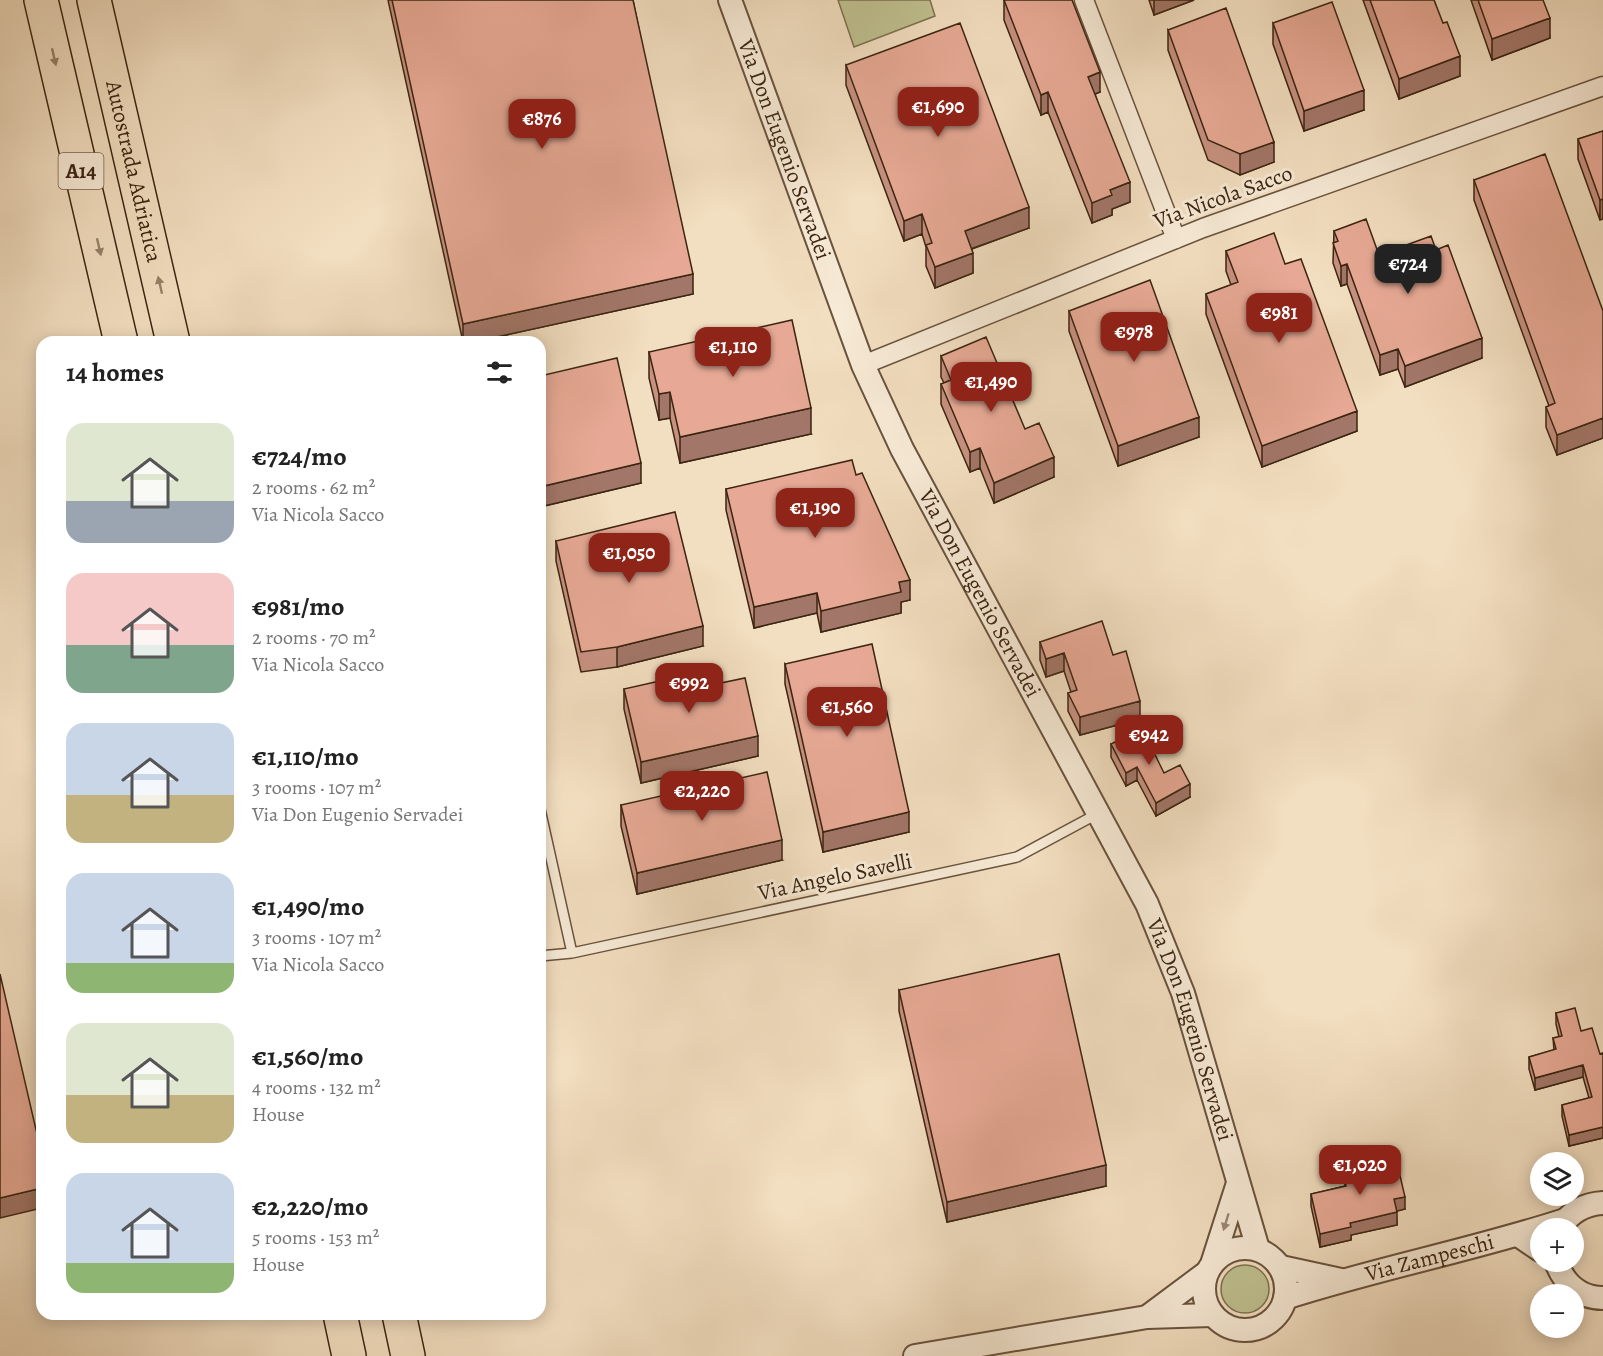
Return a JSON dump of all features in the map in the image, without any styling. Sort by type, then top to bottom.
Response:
[{"type":"highway","name":"A14","points":[[41,0],[121,336]]},
{"type":"highway","name":"Autostrada Adriatica","points":[[94,0],[172,336]]},
{"type":"highway","points":[[341,1320],[349,1356]]},
{"type":"highway","points":[[400,1320],[408,1356]]},
{"type":"street","name":"Via Don Eugenio Servadei","points":[[730,0],[863,365],[902,448],[1147,904],[1184,993],[1258,1249]]},
{"type":"street","points":[[1084,0],[1176,239]]},
{"type":"street","name":"Via Nicola Sacco","points":[[863,365],[1176,239],[1603,86]]},
{"type":"street","points":[[1147,1317],[1210,1267],[1234,1248],[1258,1249],[1267,1253],[1281,1267],[1285,1277],[1286,1298],[1281,1311],[1272,1321],[1248,1330],[1228,1327],[1212,1315],[1203,1295],[1210,1267],[1238,1183]]},
{"type":"street","name":"Via Zampeschi","points":[[1569,1218],[1577,1210],[1591,1204],[1603,1203]]},
{"type":"street","name":"Via Zampeschi","points":[[1286,1298],[1342,1280],[1530,1232]]},
{"type":"street","name":"Via Zampeschi","points":[[1518,1235],[1530,1243]]},
{"type":"street","name":"Via Zampeschi","points":[[1281,1267],[1342,1280]]},
{"type":"street","points":[[1560,1272],[1571,1287],[1594,1297],[1603,1314]]},
{"type":"street","points":[[915,1356],[1147,1317],[1212,1315]]},
{"type":"lane","name":"Via Angelo Savelli","points":[[546,955],[572,953],[1017,857],[1097,814]]},
{"type":"lane","points":[[546,836],[572,953]]},
{"type":"green space","points":[[838,0],[930,0],[935,16],[854,47]]},
{"type":"green space","points":[[1240,1265],[1250,1265],[1262,1272],[1269,1284],[1269,1294],[1262,1306],[1250,1313],[1240,1313],[1225,1302],[1221,1294],[1221,1284],[1232,1269]]},
{"type":"building","points":[[392,0],[633,0],[693,274],[463,324]]},
{"type":"building","points":[[1004,0],[1072,0],[1100,72],[1088,77],[1130,182],[1110,190],[1112,195],[1092,203],[1048,92],[1041,95]]},
{"type":"building","points":[[1370,0],[1434,0],[1443,23],[1447,22],[1460,56],[1399,79]]},
{"type":"building","points":[[1478,0],[1543,0],[1550,18],[1492,39]]},
{"type":"building","points":[[1332,2],[1364,90],[1304,111],[1273,23]]},
{"type":"building","points":[[1226,8],[1274,142],[1240,154],[1208,140],[1168,30]]},
{"type":"building","points":[[960,23],[1029,207],[965,231],[973,253],[935,267],[926,245],[932,243],[922,214],[904,221],[846,65]]},
{"type":"building","points":[[1603,131],[1603,199],[1600,200],[1578,139]]},
{"type":"building","points":[[1545,154],[1603,311],[1603,418],[1557,435],[1546,407],[1555,403],[1474,180]]},
{"type":"building","points":[[1366,219],[1379,255],[1431,236],[1436,250],[1448,245],[1482,338],[1405,366],[1398,349],[1380,355],[1347,264],[1341,266],[1333,243],[1338,241],[1334,231]]},
{"type":"building","points":[[1274,233],[1285,264],[1301,259],[1357,411],[1262,446],[1206,294],[1238,282],[1226,251]]},
{"type":"building","points":[[1150,280],[1199,417],[1118,446],[1069,311]]},
{"type":"building","points":[[792,320],[811,408],[680,437],[670,392],[659,394],[649,352]]},
{"type":"building","points":[[986,337],[1025,429],[1039,423],[1054,457],[994,483],[980,448],[970,452],[941,384],[951,380],[941,356]]},
{"type":"building","points":[[617,358],[641,463],[546,486],[546,375]]},
{"type":"building","points":[[852,460],[856,475],[862,473],[910,580],[899,582],[901,592],[821,611],[817,593],[754,607],[726,489]]},
{"type":"building","points":[[675,512],[703,626],[617,647],[581,652],[556,541]]},
{"type":"building","points":[[1102,621],[1113,655],[1126,651],[1140,701],[1080,717],[1068,693],[1077,690],[1064,653],[1046,659],[1040,642]]},
{"type":"building","points":[[872,644],[909,812],[823,832],[785,664]]},
{"type":"building","points":[[713,669],[716,684],[745,678],[758,736],[641,762],[624,689]]},
{"type":"building","points":[[1142,728],[1164,773],[1180,765],[1190,784],[1156,803],[1137,767],[1126,773],[1111,744]]},
{"type":"building","points":[[767,772],[782,840],[637,873],[621,805]]},
{"type":"building","points":[[1059,954],[1106,1165],[947,1202],[899,990]]},
{"type":"building","points":[[0,974],[36,1130],[36,1189],[0,1198]]},
{"type":"building","points":[[1575,1008],[1581,1031],[1592,1028],[1600,1054],[1603,1053],[1603,1127],[1569,1135],[1562,1105],[1592,1097],[1583,1065],[1535,1078],[1529,1057],[1556,1049],[1553,1038],[1562,1036],[1556,1013]]},
{"type":"building","points":[[1384,1155],[1387,1170],[1398,1167],[1405,1197],[1394,1199],[1397,1212],[1350,1223],[1351,1227],[1320,1234],[1311,1194],[1346,1186],[1345,1182],[1357,1180],[1353,1162]]}]
